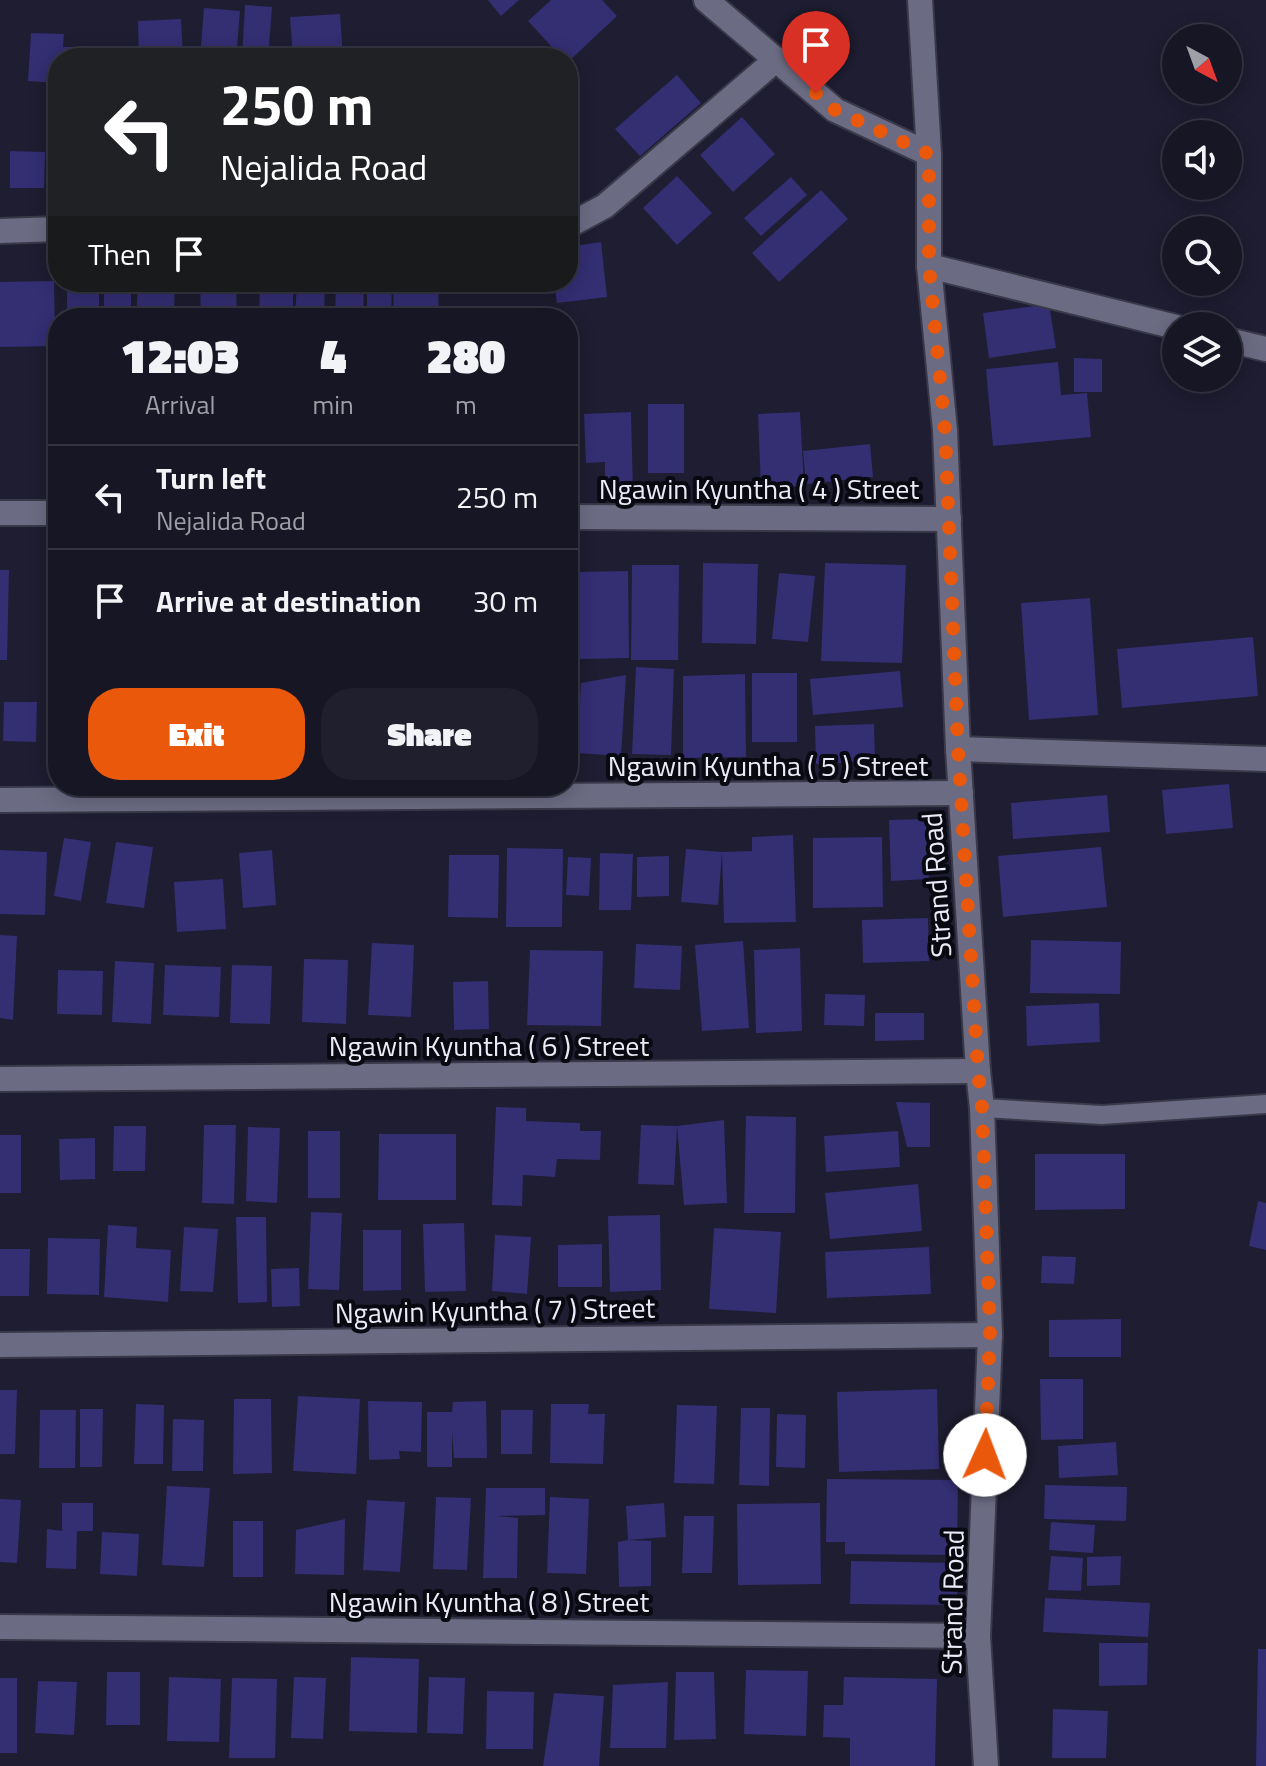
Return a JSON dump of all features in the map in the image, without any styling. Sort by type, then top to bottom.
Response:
[{"type":"street","points":[[706,0],[835,110],[929,154]]},
{"type":"street","name":"Strand Road","points":[[920,0],[929,154],[929,266],[945,430],[958,749],[982,1108],[990,1335],[978,1636],[986,1766]]},
{"type":"street","points":[[578,221],[605,206],[777,59]]},
{"type":"street","points":[[0,231],[48,229]]},
{"type":"street","points":[[929,266],[1162,324]]},
{"type":"street","points":[[1242,343],[1266,349]]},
{"type":"street","points":[[0,513],[48,513]]},
{"type":"street","name":"Ngawin Kyuntha ( 4 ) Street","points":[[578,517],[949,519]]},
{"type":"street","points":[[958,749],[1266,759]]},
{"type":"street","name":"Ngawin Kyuntha ( 5 ) Street","points":[[578,796],[961,793]]},
{"type":"street","name":"Ngawin Kyuntha ( 5 ) Street","points":[[0,800],[549,796]]},
{"type":"street","name":"Ngawin Kyuntha ( 6 ) Street","points":[[0,1079],[978,1071]]},
{"type":"street","name":"Ngawin Kyuntha ( 7 ) Street","points":[[0,1345],[990,1335]]},
{"type":"street","name":"Ngawin Kyuntha ( 8 ) Street","points":[[0,1627],[978,1636]]},
{"type":"lane","points":[[982,1108],[1102,1115],[1266,1104]]},
{"type":"building","points":[[488,0],[519,0],[501,16]]},
{"type":"building","points":[[551,0],[602,0],[617,16],[578,53],[578,48],[553,48],[528,21]]},
{"type":"building","points":[[245,5],[272,7],[269,48],[243,48]]},
{"type":"building","points":[[204,8],[240,11],[237,48],[201,48]]},
{"type":"building","points":[[340,14],[342,48],[292,48],[290,17]]},
{"type":"building","points":[[181,19],[182,48],[139,48],[138,21]]},
{"type":"building","points":[[31,33],[64,34],[63,47],[76,48],[48,48],[48,82],[28,81]]},
{"type":"building","points":[[677,75],[701,103],[640,156],[615,129]]},
{"type":"building","points":[[742,117],[775,154],[733,192],[700,155]]},
{"type":"building","points":[[10,151],[45,152],[44,188],[10,188]]},
{"type":"building","points":[[677,176],[712,213],[677,245],[643,208]]},
{"type":"building","points":[[791,177],[807,195],[761,236],[744,218]]},
{"type":"building","points":[[821,190],[848,219],[779,282],[752,253]]},
{"type":"building","points":[[601,242],[607,297],[557,303],[555,292],[578,292],[578,245]]},
{"type":"building","points":[[48,281],[48,292],[54,292],[54,308],[48,308],[48,346],[0,347],[0,282]]},
{"type":"building","points":[[67,292],[99,292],[99,308],[67,308]]},
{"type":"building","points":[[104,292],[131,292],[131,308],[104,308]]},
{"type":"building","points":[[137,292],[175,292],[174,308],[137,308]]},
{"type":"building","points":[[200,292],[236,292],[237,308],[201,308]]},
{"type":"building","points":[[260,292],[293,292],[293,308],[259,308]]},
{"type":"building","points":[[296,292],[325,292],[324,308],[296,308]]},
{"type":"building","points":[[336,292],[364,292],[363,308],[335,308]]},
{"type":"building","points":[[367,292],[392,292],[391,308],[367,308]]},
{"type":"building","points":[[393,292],[438,292],[439,308],[394,308]]},
{"type":"building","points":[[1049,304],[1056,348],[989,358],[983,313]]},
{"type":"building","points":[[1074,358],[1102,359],[1102,392],[1074,392]]},
{"type":"building","points":[[1058,362],[1061,395],[1087,393],[1091,437],[993,446],[986,369]]},
{"type":"building","points":[[648,404],[684,404],[684,473],[648,473]]},
{"type":"building","points":[[631,412],[633,492],[605,493],[605,462],[586,463],[584,414]]},
{"type":"building","points":[[800,412],[804,486],[761,489],[758,414]]},
{"type":"building","points":[[870,444],[873,477],[806,484],[803,451]]},
{"type":"building","points":[[703,563],[758,564],[756,644],[702,643]]},
{"type":"building","points":[[825,563],[906,565],[902,663],[821,661]]},
{"type":"building","points":[[632,565],[679,565],[678,660],[631,660]]},
{"type":"building","points":[[0,570],[9,570],[7,660],[0,660]]},
{"type":"building","points":[[628,571],[629,658],[578,659],[578,572]]},
{"type":"building","points":[[779,573],[815,576],[808,642],[772,639]]},
{"type":"building","points":[[1090,598],[1098,715],[1029,720],[1021,603]]},
{"type":"building","points":[[1253,637],[1258,696],[1122,708],[1117,649]]},
{"type":"building","points":[[636,667],[674,669],[671,755],[632,754]]},
{"type":"building","points":[[900,671],[903,707],[813,715],[810,679]]},
{"type":"building","points":[[752,673],[797,673],[797,742],[752,742]]},
{"type":"building","points":[[745,674],[746,757],[683,758],[683,676]]},
{"type":"building","points":[[626,675],[621,756],[578,753],[581,683]]},
{"type":"building","points":[[4,702],[37,702],[36,742],[3,741]]},
{"type":"building","points":[[874,724],[875,761],[816,764],[815,726]]},
{"type":"building","points":[[1229,784],[1233,828],[1166,834],[1162,790]]},
{"type":"building","points":[[1107,795],[1110,832],[1013,839],[1011,803]]},
{"type":"building","points":[[926,819],[929,879],[891,881],[889,820]]},
{"type":"building","points":[[793,835],[796,922],[724,923],[722,852],[752,851],[752,837]]},
{"type":"building","points":[[882,837],[883,907],[813,908],[813,838]]},
{"type":"building","points":[[64,838],[91,842],[81,901],[54,896]]},
{"type":"building","points":[[116,842],[153,847],[144,908],[106,903]]},
{"type":"building","points":[[1101,847],[1107,907],[1003,917],[998,856]]},
{"type":"building","points":[[507,848],[563,849],[562,927],[506,927]]},
{"type":"building","points":[[686,849],[722,852],[718,905],[681,902]]},
{"type":"building","points":[[0,850],[47,852],[45,915],[0,914]]},
{"type":"building","points":[[272,850],[276,905],[243,908],[239,853]]},
{"type":"building","points":[[600,853],[633,854],[631,910],[599,910]]},
{"type":"building","points":[[449,855],[499,855],[498,918],[448,917]]},
{"type":"building","points":[[669,856],[669,896],[637,897],[637,857]]},
{"type":"building","points":[[568,857],[591,858],[589,896],[566,895]]},
{"type":"building","points":[[223,879],[226,929],[177,932],[174,882]]},
{"type":"building","points":[[928,918],[929,961],[863,963],[862,920]]},
{"type":"building","points":[[0,935],[17,936],[13,1020],[0,1018]]},
{"type":"building","points":[[1031,940],[1121,942],[1120,994],[1030,993]]},
{"type":"building","points":[[743,941],[749,1028],[702,1031],[695,945]]},
{"type":"building","points":[[372,943],[414,945],[411,1017],[368,1015]]},
{"type":"building","points":[[636,944],[682,946],[680,990],[634,988]]},
{"type":"building","points":[[800,948],[802,1031],[756,1033],[754,950]]},
{"type":"building","points":[[530,950],[603,951],[601,1026],[527,1025]]},
{"type":"building","points":[[304,959],[348,960],[346,1024],[302,1022]]},
{"type":"building","points":[[115,961],[154,963],[151,1024],[112,1022]]},
{"type":"building","points":[[165,965],[221,967],[219,1017],[163,1015]]},
{"type":"building","points":[[232,965],[272,966],[270,1024],[230,1023]]},
{"type":"building","points":[[58,970],[103,971],[102,1015],[57,1014]]},
{"type":"building","points":[[488,981],[489,1029],[454,1030],[453,982]]},
{"type":"building","points":[[825,994],[865,995],[864,1026],[824,1025]]},
{"type":"building","points":[[1099,1003],[1100,1042],[1027,1046],[1026,1006]]},
{"type":"building","points":[[875,1013],[924,1013],[924,1040],[875,1041]]},
{"type":"building","points":[[896,1102],[930,1103],[930,1147],[907,1147]]},
{"type":"building","points":[[496,1107],[526,1108],[526,1121],[580,1123],[580,1131],[601,1131],[600,1160],[557,1159],[555,1177],[523,1175],[522,1206],[492,1205]]},
{"type":"building","points":[[746,1116],[796,1117],[795,1213],[744,1213]]},
{"type":"building","points":[[724,1120],[727,1203],[684,1205],[677,1126]]},
{"type":"building","points":[[204,1125],[236,1125],[234,1204],[202,1203]]},
{"type":"building","points":[[641,1125],[677,1126],[674,1185],[638,1184]]},
{"type":"building","points":[[114,1126],[146,1126],[145,1171],[113,1171]]},
{"type":"building","points":[[248,1127],[280,1128],[277,1203],[246,1201]]},
{"type":"building","points":[[308,1131],[340,1131],[340,1198],[308,1198]]},
{"type":"building","points":[[898,1131],[900,1167],[826,1172],[824,1136]]},
{"type":"building","points":[[379,1134],[456,1134],[456,1200],[378,1200]]},
{"type":"building","points":[[0,1135],[21,1135],[21,1193],[0,1193]]},
{"type":"building","points":[[95,1138],[95,1179],[60,1180],[59,1139]]},
{"type":"building","points":[[1035,1154],[1125,1154],[1125,1209],[1035,1210]]},
{"type":"building","points":[[918,1184],[922,1231],[830,1239],[825,1193]]},
{"type":"building","points":[[1258,1201],[1266,1203],[1266,1250],[1249,1246]]},
{"type":"building","points":[[311,1212],[342,1213],[339,1290],[308,1289]]},
{"type":"building","points":[[660,1215],[661,1290],[610,1292],[608,1216]]},
{"type":"building","points":[[236,1217],[266,1217],[267,1302],[238,1303]]},
{"type":"building","points":[[464,1223],[466,1291],[425,1292],[423,1224]]},
{"type":"building","points":[[108,1225],[137,1227],[136,1248],[171,1250],[168,1302],[104,1297]]},
{"type":"building","points":[[184,1227],[218,1229],[213,1292],[180,1291]]},
{"type":"building","points":[[714,1228],[781,1232],[776,1313],[709,1309]]},
{"type":"building","points":[[363,1230],[401,1230],[401,1290],[363,1291]]},
{"type":"building","points":[[495,1235],[531,1237],[527,1294],[492,1291]]},
{"type":"building","points":[[48,1238],[100,1239],[99,1295],[47,1294]]},
{"type":"building","points":[[602,1244],[602,1287],[558,1287],[558,1245]]},
{"type":"building","points":[[929,1247],[931,1294],[827,1298],[825,1252]]},
{"type":"building","points":[[0,1249],[30,1249],[29,1296],[0,1296]]},
{"type":"building","points":[[1042,1256],[1076,1257],[1074,1284],[1041,1283]]},
{"type":"building","points":[[299,1268],[300,1306],[272,1307],[271,1269]]},
{"type":"building","points":[[1121,1319],[1121,1357],[1049,1357],[1049,1320]]},
{"type":"building","points":[[1040,1379],[1083,1379],[1083,1439],[1041,1440]]},
{"type":"building","points":[[937,1389],[939,1469],[839,1472],[837,1392]]},
{"type":"building","points":[[0,1390],[17,1390],[15,1454],[0,1454]]},
{"type":"building","points":[[298,1396],[360,1399],[356,1474],[293,1471]]},
{"type":"building","points":[[234,1399],[271,1399],[272,1473],[233,1474]]},
{"type":"building","points":[[368,1401],[422,1402],[421,1452],[399,1451],[400,1459],[369,1460]]},
{"type":"building","points":[[486,1401],[487,1458],[454,1458],[452,1431],[452,1467],[427,1467],[427,1412],[452,1412],[453,1402]]},
{"type":"building","points":[[136,1404],[164,1405],[163,1464],[134,1464]]},
{"type":"building","points":[[551,1404],[589,1404],[588,1414],[605,1414],[603,1464],[550,1463]]},
{"type":"building","points":[[677,1405],[717,1406],[714,1484],[674,1483]]},
{"type":"building","points":[[741,1408],[770,1408],[769,1486],[739,1485]]},
{"type":"building","points":[[80,1409],[103,1409],[102,1467],[80,1467]]},
{"type":"building","points":[[40,1410],[76,1410],[75,1468],[39,1468]]},
{"type":"building","points":[[501,1410],[533,1410],[532,1454],[501,1454]]},
{"type":"building","points":[[777,1414],[806,1415],[805,1468],[776,1467]]},
{"type":"building","points":[[173,1419],[204,1420],[203,1471],[172,1471]]},
{"type":"building","points":[[1116,1442],[1118,1475],[1059,1478],[1058,1446]]},
{"type":"building","points":[[827,1479],[958,1480],[957,1555],[845,1554],[845,1542],[826,1542]]},
{"type":"building","points":[[1045,1485],[1127,1487],[1126,1521],[1044,1519]]},
{"type":"building","points":[[167,1486],[210,1488],[204,1567],[162,1565]]},
{"type":"building","points":[[486,1488],[545,1488],[545,1515],[496,1516],[518,1518],[517,1578],[483,1578]]},
{"type":"building","points":[[436,1497],[471,1498],[467,1570],[433,1569]]},
{"type":"building","points":[[550,1497],[589,1499],[586,1574],[547,1573]]},
{"type":"building","points":[[0,1499],[21,1500],[17,1563],[0,1562]]},
{"type":"building","points":[[367,1500],[405,1502],[400,1572],[363,1570]]},
{"type":"building","points":[[62,1503],[93,1503],[93,1531],[77,1531],[76,1569],[46,1568],[47,1529],[62,1531]]},
{"type":"building","points":[[664,1503],[666,1537],[628,1540],[626,1506]]},
{"type":"building","points":[[820,1503],[821,1584],[738,1585],[737,1504]]},
{"type":"building","points":[[684,1516],[714,1516],[712,1573],[682,1573]]},
{"type":"building","points":[[345,1519],[344,1575],[295,1574],[296,1530]]},
{"type":"building","points":[[233,1521],[263,1521],[263,1577],[233,1577]]},
{"type":"building","points":[[1051,1522],[1095,1525],[1093,1553],[1049,1550]]},
{"type":"building","points":[[102,1532],[139,1534],[137,1576],[100,1574]]},
{"type":"building","points":[[651,1541],[651,1586],[619,1587],[618,1542]]},
{"type":"building","points":[[1051,1556],[1083,1558],[1081,1591],[1048,1590]]},
{"type":"building","points":[[1121,1556],[1120,1585],[1087,1586],[1087,1557]]},
{"type":"building","points":[[851,1561],[958,1563],[957,1605],[850,1604]]},
{"type":"building","points":[[1045,1598],[1150,1603],[1148,1637],[1043,1632]]},
{"type":"building","points":[[1099,1643],[1148,1643],[1147,1685],[1099,1686]]},
{"type":"building","points":[[1258,1649],[1266,1649],[1266,1766],[1256,1766]]},
{"type":"building","points":[[351,1657],[419,1659],[417,1733],[349,1731]]},
{"type":"building","points":[[746,1670],[808,1671],[806,1736],[744,1734]]},
{"type":"building","points":[[107,1672],[140,1672],[140,1725],[106,1725]]},
{"type":"building","points":[[676,1672],[714,1672],[716,1739],[674,1740]]},
{"type":"building","points":[[169,1677],[221,1679],[219,1742],[167,1741]]},
{"type":"building","points":[[294,1677],[326,1678],[323,1739],[291,1738]]},
{"type":"building","points":[[429,1677],[465,1678],[463,1734],[427,1733]]},
{"type":"building","points":[[844,1677],[937,1679],[935,1766],[850,1766],[850,1738],[823,1737],[824,1705],[843,1705]]},
{"type":"building","points":[[0,1678],[17,1678],[17,1753],[0,1753]]},
{"type":"building","points":[[232,1678],[277,1679],[275,1758],[229,1758]]},
{"type":"building","points":[[38,1681],[77,1682],[74,1735],[35,1733]]},
{"type":"building","points":[[668,1682],[666,1748],[610,1748],[613,1685]]},
{"type":"building","points":[[487,1691],[534,1692],[533,1749],[486,1749]]},
{"type":"building","points":[[554,1693],[604,1696],[599,1766],[543,1766]]},
{"type":"building","points":[[1053,1709],[1108,1711],[1106,1758],[1052,1758]]},
{"type":"route","points":[[816,93],[835,110],[929,154],[929,266],[945,430],[958,749],[982,1108],[990,1335],[985,1455]]}]
